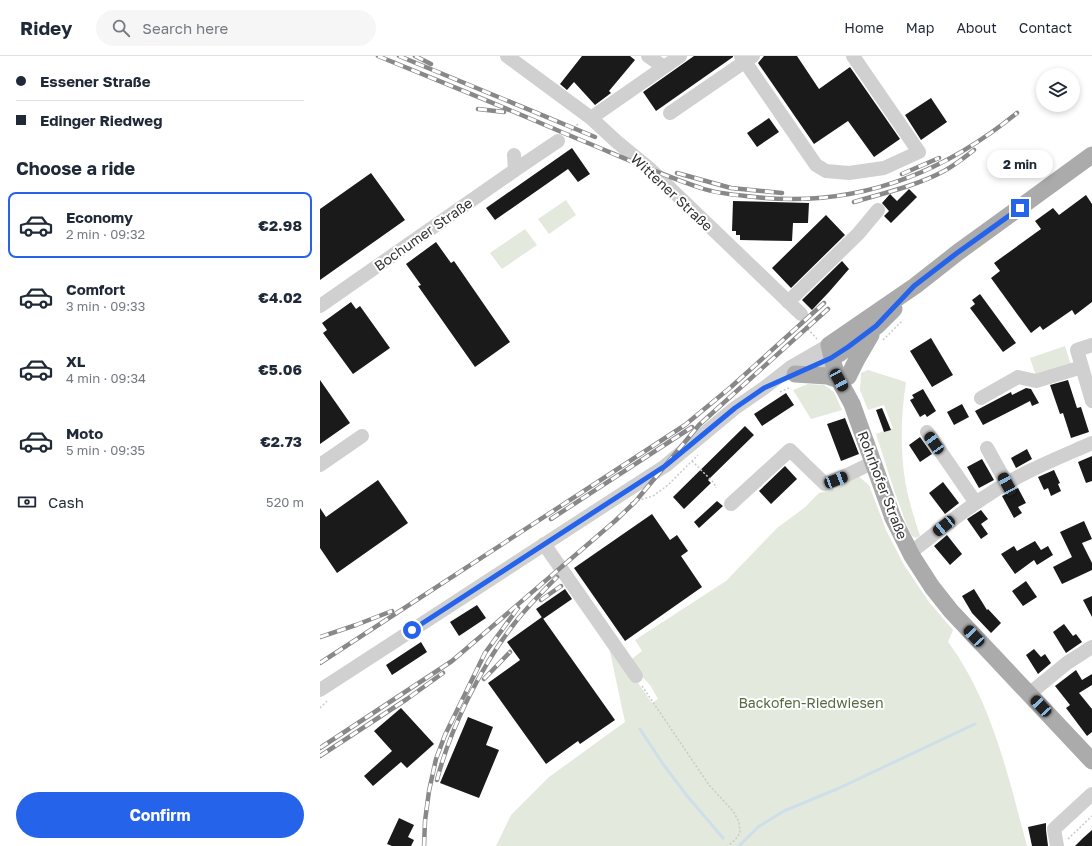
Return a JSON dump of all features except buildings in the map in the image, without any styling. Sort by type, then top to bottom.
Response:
[{"type":"main road","points":[[830,350],[957,253],[1092,155]]},
{"type":"main road","points":[[796,379],[827,376],[844,379],[876,326],[914,286]]},
{"type":"main road","points":[[830,350],[876,326]]},
{"type":"main road","name":"Rohrhofer Straße","points":[[830,350],[844,379],[893,518],[910,552],[932,588],[951,611],[1092,761]]},
{"type":"street","name":"Wittener Straße","points":[[507,56],[567,106],[588,117],[650,169],[800,314]]},
{"type":"street","points":[[648,56],[664,68]]},
{"type":"street","points":[[588,117],[680,56]]},
{"type":"street","points":[[670,113],[746,58],[816,165],[826,172],[849,173],[884,168],[919,152],[853,56]]},
{"type":"street","name":"Bochumer Straße","points":[[320,306],[558,141]]},
{"type":"street","points":[[514,155],[515,170]]},
{"type":"street","points":[[788,302],[858,234],[878,210]]},
{"type":"street","points":[[1092,344],[1077,350],[1092,401]]},
{"type":"street","points":[[320,690],[665,466],[735,408],[796,379],[830,350]]},
{"type":"street","points":[[770,391],[791,367],[830,350]]},
{"type":"street","points":[[981,398],[1018,377],[1036,381],[1082,367]]},
{"type":"street","points":[[926,432],[976,503]]},
{"type":"street","points":[[320,465],[362,436]]},
{"type":"street","points":[[910,552],[955,517],[1007,484],[1038,467],[1092,443]]},
{"type":"street","points":[[987,448],[1007,484]]},
{"type":"street","points":[[731,504],[790,450],[825,484],[874,462]]},
{"type":"street","points":[[544,544],[636,676]]},
{"type":"street","points":[[1029,694],[1067,663],[1092,647]]},
{"type":"street","points":[[1057,846],[1054,829],[1092,794]]},
{"type":"path","points":[[558,141],[588,117]]},
{"type":"path","points":[[800,314],[802,323],[830,350]]},
{"type":"path","points":[[880,344],[904,318]]},
{"type":"path","points":[[770,391],[796,379]]},
{"type":"path","points":[[635,502],[653,496],[668,485],[703,450]]},
{"type":"path","points":[[692,461],[714,483],[716,488]]},
{"type":"path","points":[[636,676],[709,784],[733,811],[740,822],[740,833],[728,846]]},
{"type":"path","points":[[1056,827],[1067,839],[1092,816]]},
{"type":"green space","points":[[566,200],[576,215],[549,234],[538,219]]},
{"type":"green space","points":[[525,229],[537,245],[502,269],[490,253]]},
{"type":"green space","points":[[1065,346],[1071,365],[1036,376],[1030,358]]},
{"type":"green space","points":[[868,370],[906,382],[902,418],[902,455],[905,480],[911,508],[920,536],[916,538],[912,536],[906,523],[876,434],[893,428],[884,405],[868,410],[860,390],[861,373]]},
{"type":"green space","points":[[808,384],[824,385],[834,392],[842,410],[811,419],[793,390]]},
{"type":"green space","name":"Backofen-Riedwiesen","points":[[857,475],[869,485],[886,530],[904,565],[929,602],[953,630],[948,642],[976,689],[987,714],[1005,766],[1027,846],[496,846],[511,815],[549,777],[625,722],[607,638],[652,703],[658,699],[650,685],[628,662],[642,651],[635,640],[726,581],[777,528],[804,508],[819,493],[832,488],[834,490],[837,489]]},
{"type":"waterway","points":[[739,846],[758,827],[784,811],[837,789],[975,724]]},
{"type":"waterway","points":[[640,729],[663,764],[688,797],[723,838]]},
{"type":"railway","points":[[378,56],[667,176],[714,192],[755,197],[792,199],[827,197],[861,192],[895,182],[927,170],[958,154],[988,135],[1017,113]]},
{"type":"railway","points":[[399,56],[595,137]]},
{"type":"railway","points":[[415,56],[431,64]]},
{"type":"railway","points":[[478,109],[504,112]]},
{"type":"railway","points":[[854,202],[922,181],[944,171],[974,150]]},
{"type":"railway","points":[[902,174],[939,158]]},
{"type":"railway","points":[[677,173],[731,188],[782,193]]},
{"type":"railway","points":[[320,663],[685,425],[731,387],[824,303]]},
{"type":"railway","points":[[320,748],[452,661],[615,521],[635,502],[699,425],[828,309]]},
{"type":"railway","points":[[551,519],[692,427]]},
{"type":"railway","points":[[437,780],[458,719],[490,659],[519,618],[557,577]]},
{"type":"railway","points":[[541,600],[561,586]]},
{"type":"railway","points":[[424,846],[425,821],[429,791],[436,759],[445,735],[485,653],[518,608]]},
{"type":"railway","points":[[320,637],[392,611]]},
{"type":"railway","points":[[484,679],[510,652]]},
{"type":"railway","points":[[320,756],[407,699],[443,673]]},
{"type":"route","points":[[412,630],[665,466],[735,408],[764,388],[839,354],[876,326],[899,304],[914,286],[1020,208]]}]
